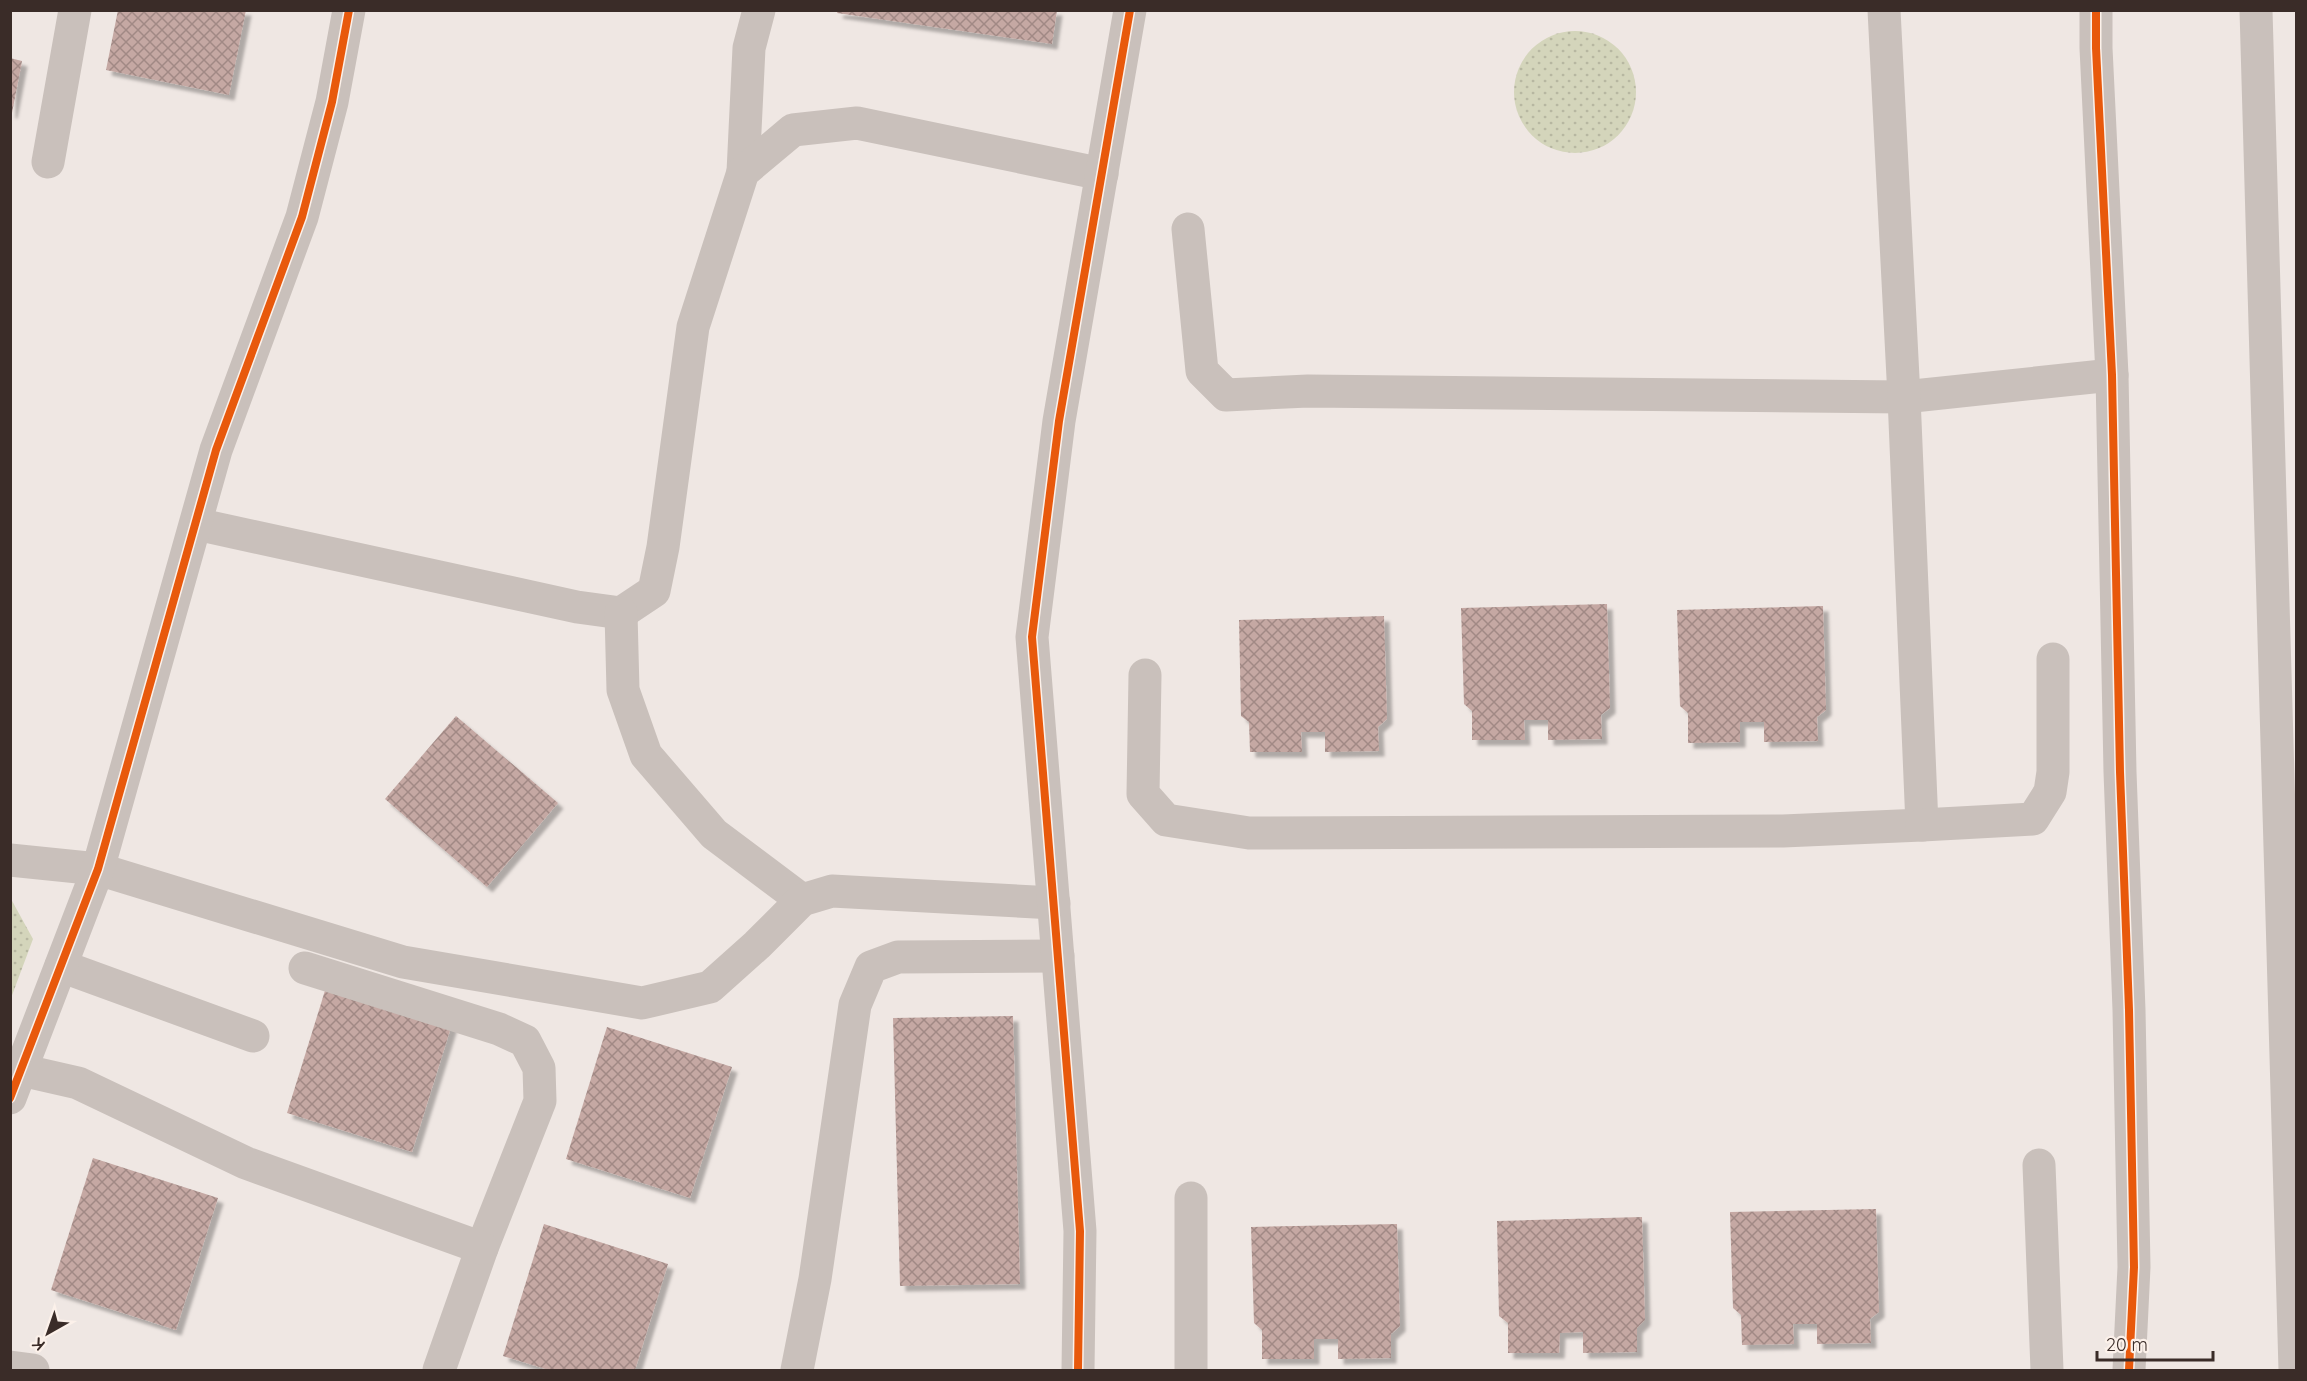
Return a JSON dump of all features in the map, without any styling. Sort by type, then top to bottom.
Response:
[{"type":"street","points":[[48,162],[75,10]]},
{"type":"street","points":[[349,10],[332,102],[302,217],[216,450],[98,869],[16,1084],[78,1083],[246,1163],[482,1248]]},
{"type":"street","points":[[196,525],[577,607],[621,613],[654,591],[663,547],[693,327],[743,172],[749,48],[759,10]]},
{"type":"street","points":[[1078,1371],[1080,1231],[1032,638],[1059,421],[1130,10]]},
{"type":"street","points":[[1884,10],[1904,397],[1922,825]]},
{"type":"street","points":[[2096,10],[2112,375],[2120,760],[2129,1010],[2134,1256],[2129,1371]]},
{"type":"street","points":[[2256,10],[2295,1371]]},
{"type":"street","points":[[743,172],[793,130],[857,123],[1102,174]]},
{"type":"street","points":[[1188,229],[1202,371],[1226,395],[1308,391],[1904,397],[2112,375]]},
{"type":"street","points":[[621,613],[622,690],[646,755],[714,834],[801,900]]},
{"type":"street","points":[[1145,675],[1143,794],[1166,820],[1249,833],[1783,831],[2033,819],[2050,792],[2053,772],[2052,659]]},
{"type":"street","points":[[10,860],[98,869],[403,962],[642,1004],[710,987],[757,945],[801,900],[832,891],[1054,903]]},
{"type":"street","points":[[797,1371],[815,1279],[855,1005],[871,967],[898,957],[1058,956]]},
{"type":"street","points":[[61,966],[253,1036]]},
{"type":"street","points":[[305,968],[500,1029],[525,1041],[539,1068],[540,1101],[482,1248],[439,1371]]},
{"type":"street","points":[[2039,1165],[2047,1371]]},
{"type":"street","points":[[1191,1198],[1191,1371]]},
{"type":"street","points":[[10,1367],[33,1371]]},
{"type":"green space","points":[[1575,31],[1599,35],[1618,49],[1632,68],[1636,92],[1632,116],[1618,135],[1599,149],[1575,153],[1551,149],[1532,135],[1518,116],[1514,92],[1518,68],[1532,49],[1551,35]]},
{"type":"green space","points":[[10,899],[33,939],[11,998]]},
{"type":"building","points":[[118,10],[246,10],[229,95],[106,70]]},
{"type":"building","points":[[838,10],[1057,10],[1052,44],[837,13]]},
{"type":"building","points":[[10,58],[22,61],[12,113],[10,113]]},
{"type":"building","points":[[1607,604],[1610,708],[1601,715],[1602,739],[1548,740],[1548,720],[1524,720],[1525,740],[1472,740],[1472,711],[1464,704],[1461,608]]},
{"type":"building","points":[[1823,606],[1826,710],[1817,717],[1818,741],[1764,742],[1764,722],[1740,722],[1740,742],[1688,743],[1688,713],[1680,706],[1677,610]]},
{"type":"building","points":[[1384,616],[1387,719],[1378,727],[1379,751],[1325,752],[1325,732],[1301,732],[1302,752],[1250,752],[1249,722],[1241,716],[1239,620]]},
{"type":"building","points":[[456,716],[558,803],[487,887],[385,799]]},
{"type":"building","points":[[328,981],[453,1021],[412,1152],[287,1113]]},
{"type":"building","points":[[1013,1016],[1020,1284],[900,1286],[893,1018]]},
{"type":"building","points":[[607,1027],[732,1067],[690,1198],[566,1159]]},
{"type":"building","points":[[93,1158],[218,1198],[176,1330],[51,1290]]},
{"type":"building","points":[[1876,1209],[1879,1312],[1870,1319],[1871,1343],[1817,1344],[1817,1324],[1793,1324],[1794,1344],[1742,1345],[1741,1315],[1733,1308],[1730,1212]]},
{"type":"building","points":[[1642,1217],[1645,1320],[1637,1328],[1637,1352],[1583,1353],[1583,1332],[1560,1333],[1559,1353],[1508,1353],[1508,1323],[1499,1316],[1497,1221]]},
{"type":"building","points":[[544,1224],[668,1264],[635,1370],[549,1370],[503,1356]]},
{"type":"building","points":[[1397,1224],[1400,1326],[1391,1334],[1391,1358],[1338,1359],[1338,1339],[1314,1339],[1314,1359],[1262,1359],[1262,1330],[1254,1323],[1251,1227]]},
{"type":"cycle path","points":[[10,1098],[98,869],[216,450],[302,217],[332,102],[349,10]]},
{"type":"cycle path","points":[[1078,1370],[1080,1231],[1032,637],[1059,421],[1130,10]]},
{"type":"cycle path","points":[[2096,10],[2112,375],[2120,772],[2129,1010],[2134,1267],[2129,1370]]}]
